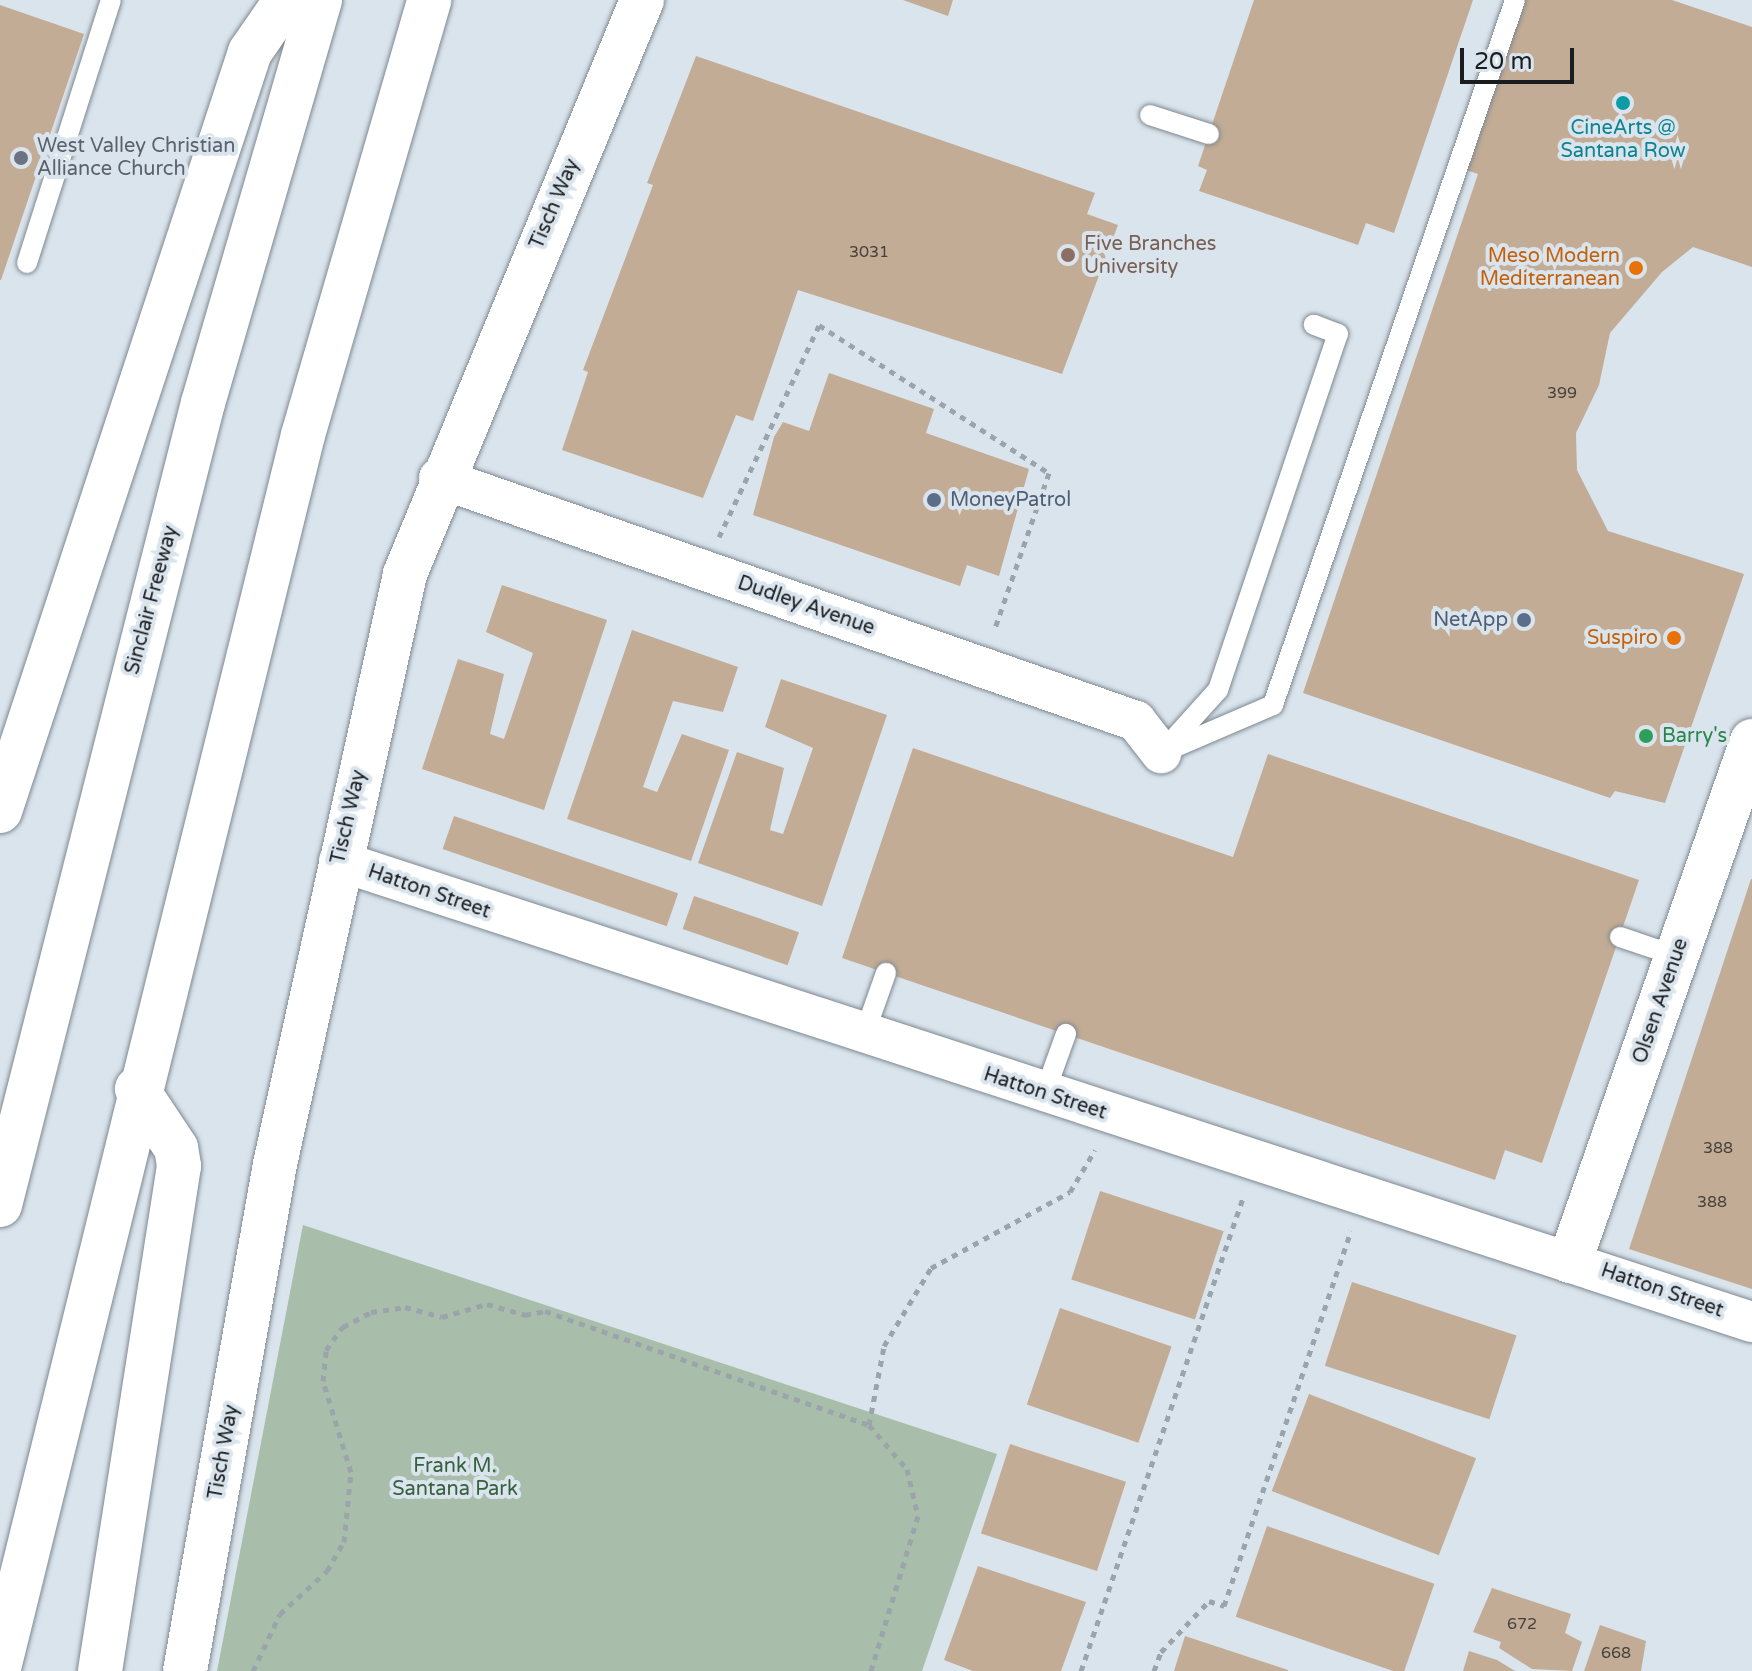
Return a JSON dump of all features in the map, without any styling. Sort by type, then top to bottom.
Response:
[{"type":"main road","points":[[0,811],[250,52],[286,0]]},
{"type":"main road","name":"Sinclair Freeway","points":[[0,1205],[203,403],[320,0]]},
{"type":"main road","points":[[0,1664],[137,1089],[303,435],[429,0]]},
{"type":"main road","name":"Tisch Way","points":[[185,1671],[275,1164],[339,861],[405,574],[439,478],[642,0]]},
{"type":"main road","name":"Olsen Avenue","points":[[1570,1261],[1752,741]]},
{"type":"main road","points":[[100,1671],[179,1166],[168,1133],[137,1089]]},
{"type":"street","name":"Dudley Avenue","points":[[439,478],[1136,721],[1161,753]]},
{"type":"street","name":"Hatton Street","points":[[339,861],[1044,1095],[1570,1261],[1752,1322]]},
{"type":"lane","points":[[27,263],[111,0]]},
{"type":"lane","points":[[1161,753],[1273,705],[1515,0]]},
{"type":"lane","points":[[1150,115],[1209,134]]},
{"type":"lane","points":[[1161,753],[1218,690],[1338,334],[1314,325]]},
{"type":"lane","points":[[1620,937],[1676,956]]},
{"type":"lane","points":[[864,1035],[886,973]]},
{"type":"lane","points":[[1044,1095],[1066,1034]]},
{"type":"path","points":[[719,538],[819,325],[1049,473],[993,632]]},
{"type":"path","points":[[869,1425],[884,1346],[931,1268],[1070,1192],[1095,1150]]},
{"type":"path","points":[[1081,1671],[1244,1195]]},
{"type":"path","points":[[1154,1671],[1161,1652],[1209,1601],[1224,1606],[1351,1230]]},
{"type":"path","points":[[253,1671],[280,1614],[327,1571],[344,1542],[351,1472],[323,1381],[326,1350],[343,1327],[371,1312],[405,1307],[442,1317],[487,1304],[525,1315],[545,1311],[869,1425],[907,1469],[918,1516],[871,1671]]},
{"type":"green space","name":"Frank M. Santana Park","points":[[303,1225],[997,1454],[922,1671],[217,1671]]},
{"type":"building","points":[[903,0],[953,0],[948,16]]},
{"type":"building","points":[[1254,0],[1473,0],[1394,233],[1366,223],[1358,245],[1199,191],[1207,170],[1198,166]]},
{"type":"building","points":[[1521,0],[1672,0],[1752,27],[1752,267],[1693,247],[1662,272],[1610,333],[1599,385],[1576,433],[1577,470],[1608,531],[1744,574],[1665,803],[1615,791],[1610,798],[1303,693],[1478,174],[1463,169]]},
{"type":"building","name":"West Valley Christian Alliance Church","points":[[0,5],[84,34],[1,280],[0,280]]},
{"type":"building","points":[[696,56],[1095,193],[1087,214],[1118,225],[1062,374],[798,290],[753,421],[736,415],[703,498],[562,450],[588,372],[583,370],[653,185],[647,183]]},
{"type":"building","points":[[829,373],[934,409],[926,433],[1029,469],[999,576],[967,565],[960,586],[753,515],[774,437],[783,422],[809,431]]},
{"type":"building","points":[[502,585],[607,620],[544,810],[422,769],[458,659],[504,674],[490,734],[504,739],[533,653],[486,632]]},
{"type":"building","points":[[632,630],[738,667],[723,712],[673,701],[643,787],[657,792],[682,734],[729,750],[691,861],[567,819]]},
{"type":"building","points":[[781,679],[887,715],[822,906],[698,863],[737,752],[784,768],[770,830],[783,834],[813,748],[765,727]]},
{"type":"building","points":[[913,748],[1233,857],[1268,754],[1639,880],[1542,1163],[1505,1150],[1495,1180],[842,958]]},
{"type":"building","points":[[454,816],[678,893],[667,926],[443,849]]},
{"type":"building","points":[[1752,879],[1752,1289],[1629,1249]]},
{"type":"building","points":[[694,896],[799,932],[788,965],[683,929]]},
{"type":"building","points":[[1100,1191],[1224,1231],[1195,1320],[1071,1279]]},
{"type":"building","points":[[1352,1282],[1517,1335],[1489,1419],[1325,1366]]},
{"type":"building","points":[[1060,1308],[1172,1346],[1138,1443],[1027,1404]]},
{"type":"building","points":[[1309,1394],[1476,1458],[1439,1555],[1272,1491]]},
{"type":"building","points":[[1010,1444],[1126,1482],[1097,1571],[981,1533]]},
{"type":"building","points":[[1267,1526],[1434,1584],[1404,1671],[1393,1671],[1236,1617]]},
{"type":"building","points":[[978,1566],[1086,1602],[1061,1671],[973,1671],[944,1660]]},
{"type":"building","points":[[1492,1588],[1571,1614],[1565,1633],[1582,1642],[1572,1671],[1532,1669],[1499,1648],[1501,1642],[1473,1632]]},
{"type":"building","points":[[1600,1625],[1646,1641],[1641,1671],[1584,1671]]},
{"type":"building","points":[[1185,1636],[1288,1670],[1288,1671],[1174,1671]]},
{"type":"building","points":[[1469,1651],[1497,1660],[1515,1671],[1463,1671]]},
{"type":"place","name":"CineArts @ Santana Row","points":[[1623,103]]},
{"type":"place","name":"West Valley Christian Alliance Church","points":[[21,158]]},
{"type":"place","name":"Five Branches University","points":[[1068,255]]},
{"type":"place","name":"Meso Modern Mediterranean","points":[[1636,268]]},
{"type":"place","name":"MoneyPatrol","points":[[934,500]]},
{"type":"place","name":"NetApp","points":[[1524,620]]},
{"type":"place","name":"Suspiro","points":[[1674,638]]},
{"type":"place","name":"Barry's","points":[[1646,736]]}]
